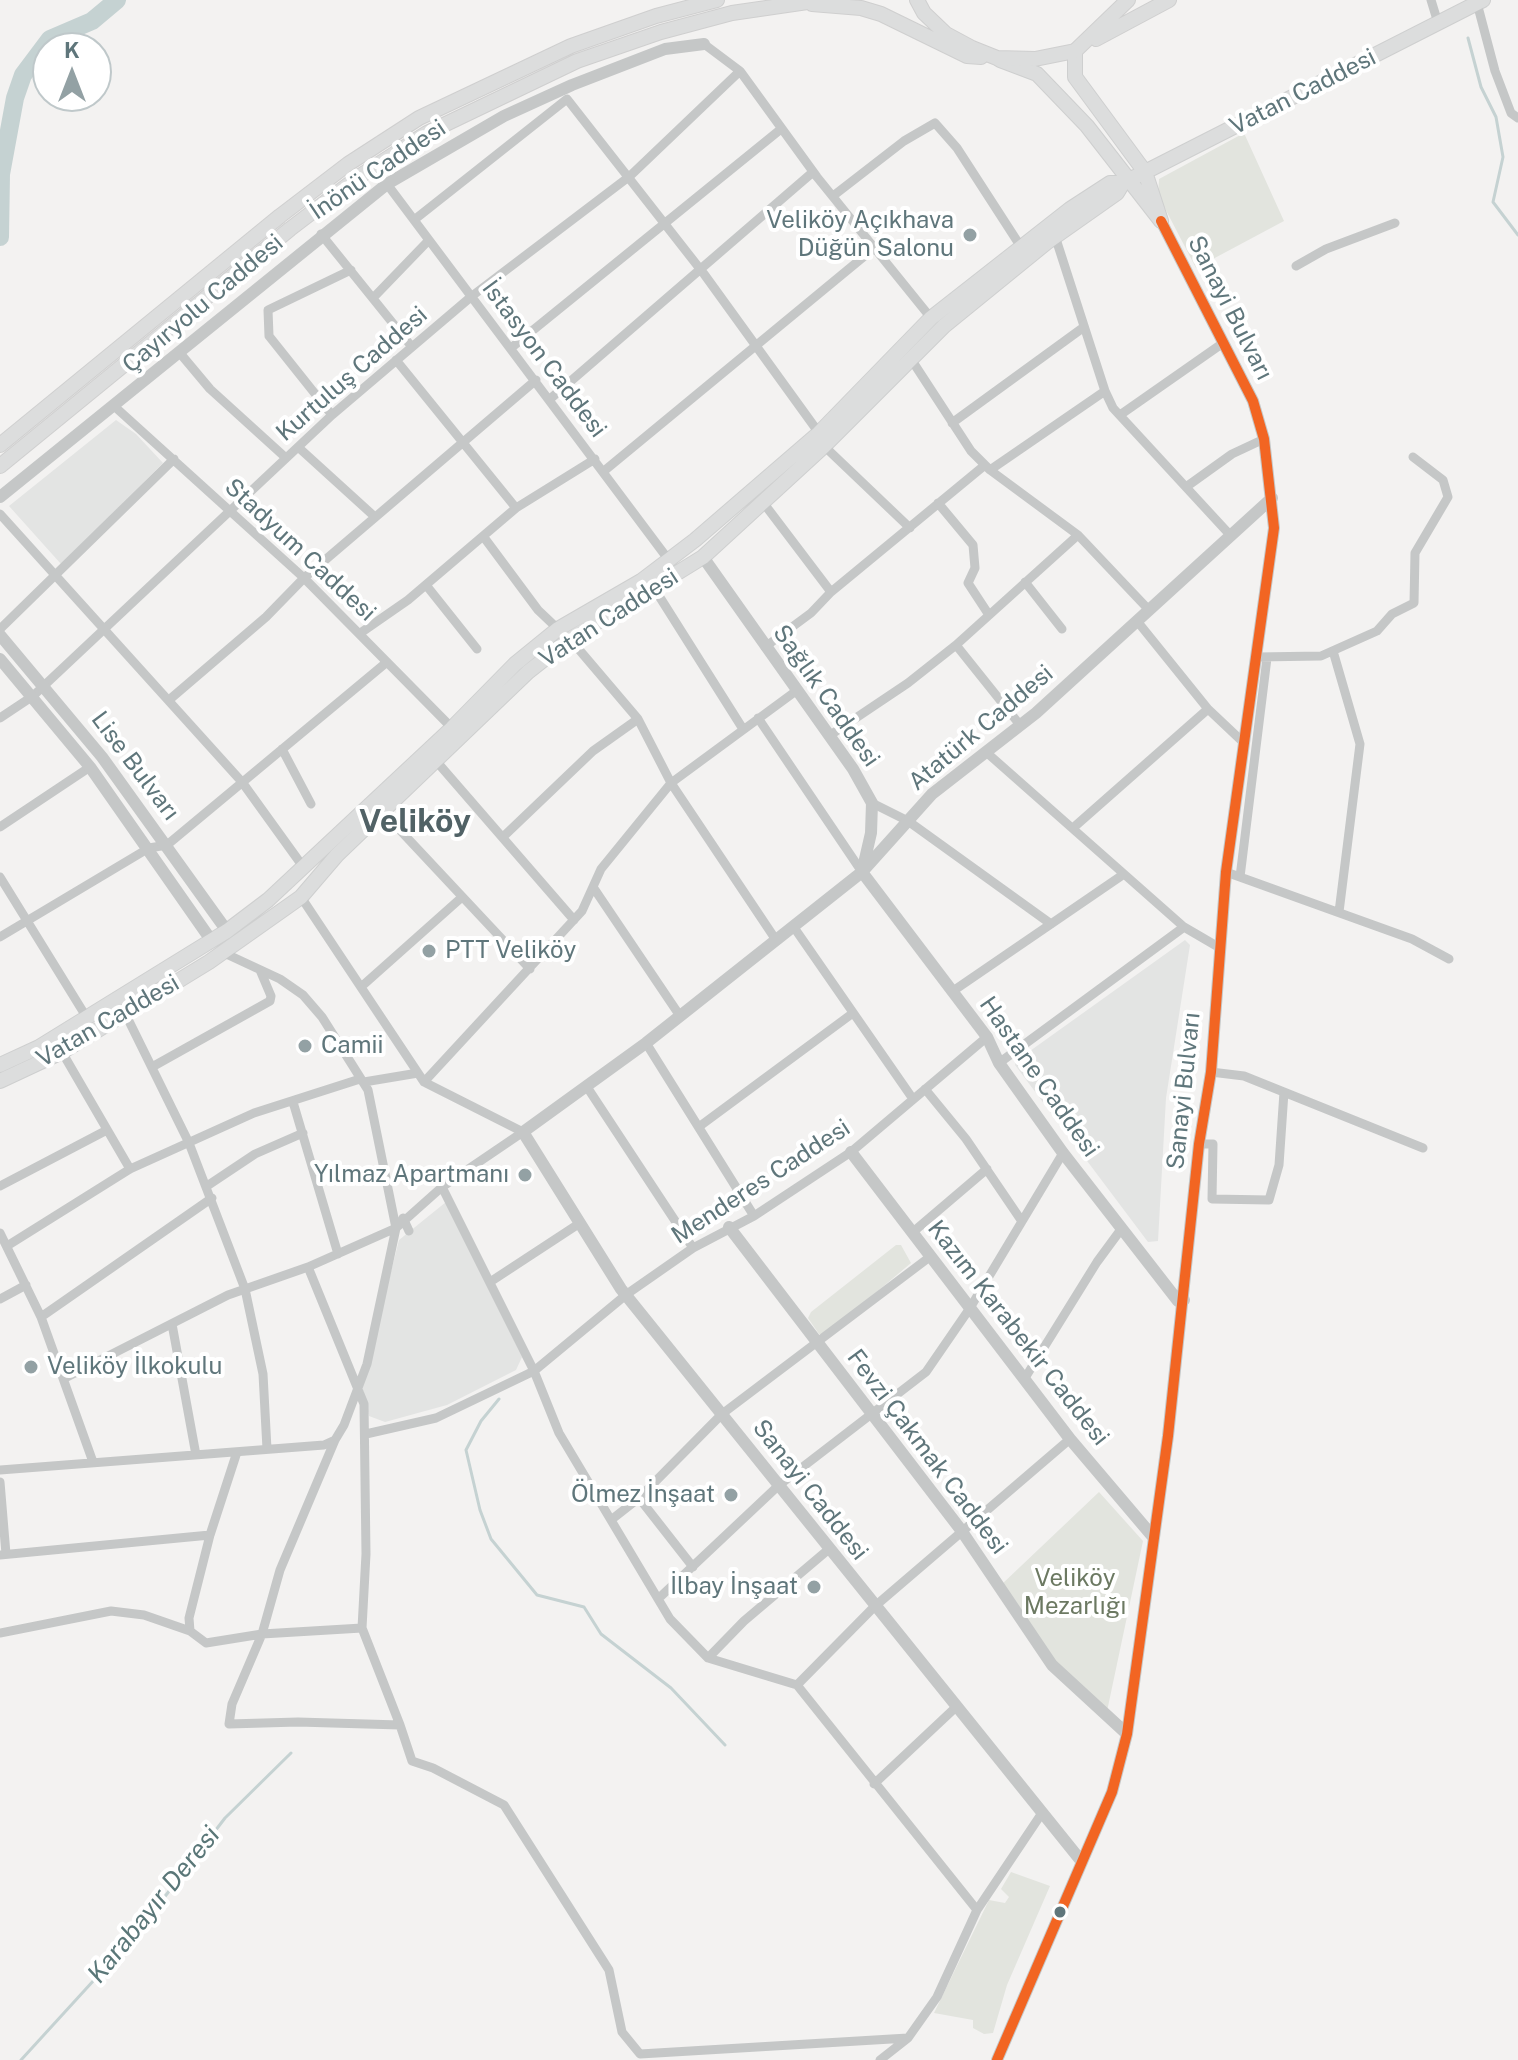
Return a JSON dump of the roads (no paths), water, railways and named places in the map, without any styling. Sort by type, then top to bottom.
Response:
[{"type":"main road","points":[[0,445],[280,216],[348,164],[419,118],[571,46],[656,16],[717,0]]},
{"type":"main road","name":"İnönü Caddesi","points":[[0,466],[290,229],[357,178],[427,133],[502,94],[605,51],[675,28],[792,3],[821,0]]},
{"type":"main road","points":[[917,0],[924,13],[946,34],[1037,74],[1087,126],[1126,182],[1161,221]]},
{"type":"main road","points":[[1128,0],[1075,51],[1075,77],[1145,172],[1161,221]]},
{"type":"main road","points":[[792,3],[861,8],[967,56],[997,58],[1060,56],[1075,51],[1169,0]]},
{"type":"main road","name":"Vatan Caddesi","points":[[0,1065],[39,1047],[227,931],[304,868],[515,664],[558,629],[641,581],[822,440],[944,326],[1055,236],[1117,193],[1126,182],[1480,2]]},
{"type":"main road","name":"Vatan Caddesi","points":[[0,1081],[62,1052],[222,952],[301,897],[337,855],[528,672],[570,639],[697,560],[762,501],[822,440],[931,318],[1021,247],[1110,183],[1126,182]]},
{"type":"main road","points":[[674,554],[697,560]]},
{"type":"street","points":[[1431,0],[1438,23]]},
{"type":"street","points":[[1480,2],[1495,71],[1511,113],[1518,118]]},
{"type":"street","points":[[704,44],[740,71],[813,172],[931,318]]},
{"type":"street","name":"Çayıryolu Caddesi","points":[[0,497],[321,234],[387,184],[504,116],[545,97],[665,49],[704,44]]},
{"type":"street","name":"Kurtuluş Caddesi","points":[[0,718],[33,696],[332,415],[472,296],[630,176],[740,71]]},
{"type":"street","points":[[414,220],[567,99],[575,105],[700,269],[822,440],[910,528]]},
{"type":"street","points":[[833,196],[904,141],[935,123],[957,148],[1021,247]]},
{"type":"street","points":[[511,348],[781,129]]},
{"type":"street","points":[[550,399],[813,172]]},
{"type":"street","name":"İstasyon Caddesi","points":[[387,184],[604,471],[674,554]]},
{"type":"street","name":"Sanayi Bulvarı","points":[[997,2060],[1112,1792],[1127,1734],[1184,1300],[1199,1144],[1211,1072],[1226,872],[1244,743],[1262,658],[1274,528],[1264,439],[1253,401],[1161,221]]},
{"type":"street","points":[[1296,266],[1326,249],[1395,223]]},
{"type":"street","points":[[321,234],[412,347]]},
{"type":"street","points":[[1055,236],[1105,391],[1120,415],[1231,536]]},
{"type":"street","points":[[374,297],[429,240]]},
{"type":"street","points":[[604,471],[873,249]]},
{"type":"street","points":[[332,415],[269,336],[268,310],[351,270]]},
{"type":"street","points":[[952,423],[1084,327]]},
{"type":"street","points":[[1120,415],[1223,343]]},
{"type":"street","points":[[179,352],[210,389],[286,458]]},
{"type":"street","points":[[911,359],[971,451],[987,468],[1078,535],[1149,610]]},
{"type":"street","points":[[396,360],[516,508]]},
{"type":"street","points":[[169,700],[266,617],[304,578],[536,380]]},
{"type":"street","points":[[765,647],[811,613],[831,592],[938,503],[1105,391]]},
{"type":"street","name":"Stadyum Caddesi","points":[[114,406],[304,578],[452,728]]},
{"type":"street","points":[[1186,487],[1232,454],[1264,439]]},
{"type":"street","points":[[298,447],[375,517]]},
{"type":"street","points":[[1240,877],[1262,658],[1321,656],[1377,631],[1392,614],[1414,603],[1415,553],[1448,497],[1443,480],[1413,457]]},
{"type":"street","points":[[0,632],[54,573],[174,459]]},
{"type":"street","points":[[359,634],[426,585],[516,508],[595,459]]},
{"type":"street","name":"Atatürk Caddesi","points":[[523,1132],[646,1043],[862,872],[932,794],[1020,725],[1272,498]]},
{"type":"street","points":[[762,501],[831,592]]},
{"type":"street","points":[[938,503],[973,545],[975,568],[968,583],[989,615]]},
{"type":"street","points":[[0,514],[242,782],[304,868]]},
{"type":"street","points":[[829,736],[908,683],[956,645],[1078,535]]},
{"type":"street","points":[[483,536],[538,610],[558,629]]},
{"type":"street","name":"Sağlık Caddesi","points":[[697,560],[765,647],[829,736],[872,803],[871,833],[862,872]]},
{"type":"street","points":[[1025,582],[1062,629]]},
{"type":"street","points":[[426,585],[477,649]]},
{"type":"street","points":[[654,588],[743,729]]},
{"type":"street","points":[[1137,621],[1208,709],[1244,743]]},
{"type":"street","name":"Lise Bulvarı","points":[[0,632],[94,746],[227,931]]},
{"type":"street","points":[[570,639],[638,719],[671,783],[776,940]]},
{"type":"street","points":[[956,645],[1020,725]]},
{"type":"street","points":[[1333,651],[1360,744],[1339,912]]},
{"type":"street","name":"Lise Bulvarı","points":[[0,659],[90,767],[211,940]]},
{"type":"street","points":[[0,937],[149,848],[167,845],[387,662]]},
{"type":"street","points":[[7,1246],[130,1169],[254,1113],[362,1081],[421,1078],[530,969],[574,920],[601,869],[671,783],[796,691]]},
{"type":"street","points":[[1073,828],[1208,709]]},
{"type":"street","points":[[758,718],[862,872]]},
{"type":"street","points":[[504,836],[593,751],[638,719]]},
{"type":"street","points":[[90,767],[94,746]]},
{"type":"street","points":[[282,749],[311,804]]},
{"type":"street","points":[[986,752],[1184,927],[1220,948]]},
{"type":"street","points":[[0,827],[102,757]]},
{"type":"street","points":[[437,762],[574,920]]},
{"type":"street","points":[[872,803],[908,821],[1051,924]]},
{"type":"street","points":[[383,812],[461,898],[489,921],[530,969]]},
{"type":"street","name":"Hastane Caddesi","points":[[862,872],[987,1037],[999,1063],[1063,1153],[1178,1301],[1184,1300]]},
{"type":"street","points":[[1226,872],[1412,939],[1449,959]]},
{"type":"street","points":[[953,991],[1124,874]]},
{"type":"street","points":[[0,877],[87,1018]]},
{"type":"street","points":[[593,887],[680,1016]]},
{"type":"street","points":[[301,897],[421,1078],[523,1132],[442,1187],[403,1218],[396,1228],[358,1392],[280,1570],[262,1634],[232,1704],[229,1724],[298,1722],[400,1725]]},
{"type":"street","points":[[361,987],[461,898]]},
{"type":"street","points":[[793,926],[913,1099]]},
{"type":"street","points":[[999,1063],[1184,927]]},
{"type":"street","points":[[222,952],[280,979],[312,1006],[362,1081],[396,1228]]},
{"type":"street","points":[[152,1067],[270,1001],[271,996],[260,970]]},
{"type":"street","points":[[125,1013],[189,1143],[245,1289],[263,1374],[267,1449]]},
{"type":"street","points":[[700,1126],[853,1013]]},
{"type":"street","name":"Menderes Caddesi","points":[[366,1434],[436,1418],[534,1371],[627,1294],[693,1248],[754,1216],[851,1152],[987,1037]]},
{"type":"street","points":[[646,1043],[754,1216]]},
{"type":"street","points":[[62,1052],[130,1169]]},
{"type":"street","points":[[1211,1072],[1244,1076],[1423,1148]]},
{"type":"street","points":[[587,1087],[693,1248]]},
{"type":"street","points":[[925,1089],[987,1169],[1021,1220]]},
{"type":"street","points":[[1199,1144],[1213,1144],[1212,1199],[1269,1200],[1279,1165],[1284,1092]]},
{"type":"street","points":[[293,1102],[338,1254]]},
{"type":"street","points":[[0,1186],[107,1130]]},
{"type":"street","name":"Sanayi Caddesi","points":[[523,1132],[627,1294],[874,1607],[1082,1862]]},
{"type":"street","points":[[207,1186],[255,1154],[303,1133]]},
{"type":"street","name":"Kazım Karabekir Caddesi","points":[[851,1152],[1070,1439],[1154,1538]]},
{"type":"street","points":[[658,1599],[778,1486],[870,1412],[926,1372],[970,1308],[1063,1153]]},
{"type":"street","points":[[913,1232],[987,1169]]},
{"type":"street","points":[[442,1187],[534,1371],[559,1433],[670,1619],[708,1658],[797,1685],[977,1910]]},
{"type":"street","points":[[1195,1192],[1212,1192]]},
{"type":"street","points":[[41,1317],[212,1198]]},
{"type":"street","points":[[403,1218],[409,1231]]},
{"type":"street","points":[[490,1282],[580,1223]]},
{"type":"street","name":"Fevzi Çakmak Caddesi","points":[[729,1227],[961,1530],[1052,1665],[1127,1734]]},
{"type":"street","points":[[65,1378],[245,1289],[308,1267],[396,1228]]},
{"type":"street","points":[[1025,1378],[1097,1262],[1122,1228]]},
{"type":"street","points":[[0,1233],[41,1317],[93,1462]]},
{"type":"street","points":[[611,1520],[639,1498],[722,1414],[931,1256]]},
{"type":"street","points":[[308,1267],[364,1404],[362,1628],[412,1761],[433,1768],[504,1805],[609,1970],[622,2032],[640,2054],[681,2056],[908,2038]]},
{"type":"street","points":[[0,1299],[26,1285]]},
{"type":"street","points":[[172,1324],[196,1455]]},
{"type":"street","points":[[797,1685],[819,1658],[874,1607],[1070,1439]]},
{"type":"street","points":[[0,1470],[324,1445],[335,1440]]},
{"type":"street","points":[[190,1631],[194,1593],[237,1452]]},
{"type":"street","points":[[0,1482],[3,1554],[210,1535]]},
{"type":"street","points":[[639,1498],[693,1567]]},
{"type":"street","points":[[708,1658],[744,1621],[829,1549]]},
{"type":"street","points":[[0,1633],[111,1611],[144,1615],[190,1631],[206,1643],[262,1634],[362,1628]]},
{"type":"street","points":[[874,1784],[955,1708]]},
{"type":"street","points":[[880,2060],[908,2038],[937,1997],[977,1910],[1042,1813]]},
{"type":"waterway","points":[[0,237],[1,174],[15,98],[23,75],[50,39],[92,21],[117,0]]},
{"type":"waterway","points":[[1468,38],[1481,87],[1496,117],[1503,157],[1493,202],[1518,235]]},
{"type":"waterway","points":[[499,1399],[481,1421],[466,1450],[480,1510],[491,1539],[537,1595],[584,1607],[601,1634],[671,1688],[725,1745]]},
{"type":"waterway","name":"Karabayır Deresi","points":[[21,2060],[137,1933],[225,1818],[291,1753]]},
{"type":"place","name":"Veliköy Açıkhava Düğün Salonu","points":[[970,235]]},
{"type":"place","name":"PTT Veliköy","points":[[429,951]]},
{"type":"place","name":"Camii","points":[[305,1046]]},
{"type":"place","name":"Yılmaz Apartmanı","points":[[525,1175]]},
{"type":"place","name":"Veliköy İlkokulu","points":[[31,1367]]},
{"type":"place","name":"Ölmez İnşaat","points":[[731,1495]]},
{"type":"place","name":"İlbay İnşaat","points":[[814,1587]]},
{"type":"district","name":"Veliköy","points":[[415,822]]},
{"type":"park label","name":"Veliköy Mezarlığı","points":[[1075,1593]]}]
